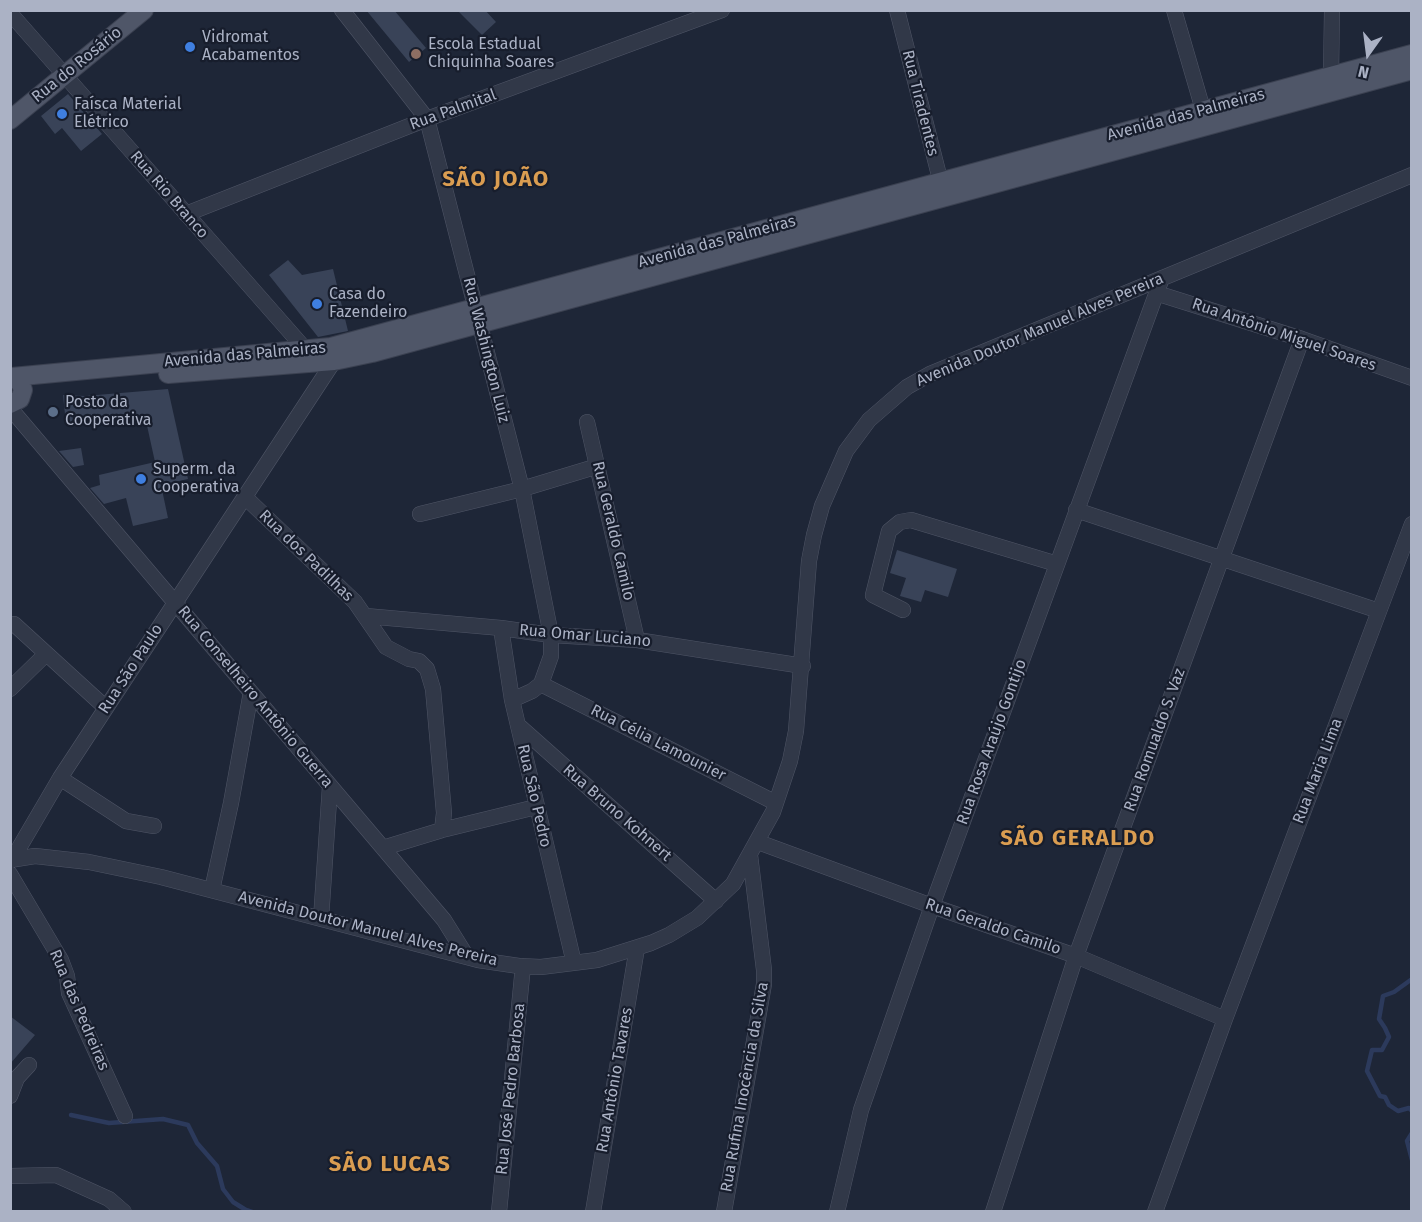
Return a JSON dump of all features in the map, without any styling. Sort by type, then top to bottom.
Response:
[{"type":"main road","name":"Rua do Rosário","points":[[10,120],[144,10]]},
{"type":"main road","name":"Avenida das Palmeiras","points":[[1206,117],[1331,75],[1412,54]]},
{"type":"main road","name":"Avenida das Palmeiras","points":[[15,392],[305,349],[332,347],[477,315],[1206,117],[1412,70]]},
{"type":"main road","name":"Avenida das Palmeiras","points":[[15,392],[59,383],[334,361],[372,353],[477,315]]},
{"type":"street","name":"Rua Washington Luiz","points":[[342,10],[427,119],[522,489],[551,635],[551,656],[541,684]]},
{"type":"street","name":"Rua Palmital","points":[[186,214],[427,119],[722,10]]},
{"type":"street","name":"Rua Tiradentes","points":[[897,10],[942,189]]},
{"type":"street","points":[[1174,10],[1206,117]]},
{"type":"street","points":[[1331,75],[1332,10]]},
{"type":"street","name":"Rua Rio Branco","points":[[10,13],[305,349]]},
{"type":"street","name":"Avenida Doutor Manuel Alves Pereira","points":[[11,865],[35,856],[89,862],[212,890],[467,957],[523,966],[542,967],[597,960],[669,935],[697,918],[733,884],[776,803],[790,761],[796,731],[814,535],[835,473],[856,435],[868,420],[907,387],[930,374],[1412,175]]},
{"type":"street","name":"Rua Rosa Araújo Gontijo","points":[[837,1212],[861,1110],[932,906],[1162,278]]},
{"type":"street","name":"Rua Antônio Miguel Soares","points":[[1156,293],[1302,339],[1412,378]]},
{"type":"street","name":"Rua Romualdo S. Vaz","points":[[993,1212],[1076,956],[1302,339]]},
{"type":"street","name":"Rua São Paulo","points":[[11,865],[60,778],[334,361]]},
{"type":"street","name":"Rua Conselheiro Antônio Guerra","points":[[15,392],[38,441],[444,920],[467,957]]},
{"type":"street","name":"Rua Geraldo Camilo","points":[[587,422],[638,640]]},
{"type":"street","points":[[420,514],[522,489],[598,466]]},
{"type":"street","name":"Rua dos Padilhas","points":[[245,496],[355,602],[386,647],[409,659],[419,661],[427,669],[431,679],[444,813],[442,830]]},
{"type":"street","points":[[1076,510],[1221,560],[1379,610]]},
{"type":"street","points":[[903,610],[873,595],[889,531],[900,522],[910,520],[1057,564]]},
{"type":"street","name":"Rua Maria Lima","points":[[1155,1212],[1225,1019],[1412,524]]},
{"type":"street","name":"Rua Omar Luciano","points":[[366,616],[501,628],[551,635],[638,640],[802,666]]},
{"type":"street","points":[[14,624],[106,708]]},
{"type":"street","name":"Rua São Pedro","points":[[501,628],[512,700],[574,963]]},
{"type":"street","points":[[10,689],[46,654]]},
{"type":"street","points":[[512,700],[541,684]]},
{"type":"street","name":"Rua Célia Lamounier","points":[[541,684],[776,803]]},
{"type":"street","points":[[212,890],[235,783],[251,692]]},
{"type":"street","name":"Rua Bruno Kohnert","points":[[518,725],[716,901]]},
{"type":"street","points":[[60,778],[126,821],[154,826]]},
{"type":"street","points":[[321,919],[330,786]]},
{"type":"street","points":[[383,848],[442,830],[536,807]]},
{"type":"street","name":"Rua Geraldo Camilo","points":[[754,848],[1076,956],[1225,1019]]},
{"type":"street","name":"Rua Rufina Inocência da Silva","points":[[724,1212],[764,984],[754,848]]},
{"type":"street","name":"Rua das Pedreiras","points":[[11,865],[61,960],[67,976],[69,993],[125,1116]]},
{"type":"street","name":"Rua Antônio Tavares","points":[[593,1212],[637,948]]},
{"type":"street","name":"Rua José Pedro Barbosa","points":[[498,1212],[523,966]]},
{"type":"street","points":[[10,1096],[17,1078],[29,1065]]},
{"type":"street","points":[[10,1176],[56,1175],[109,1199],[124,1212]]},
{"type":"building","points":[[366,10],[394,10],[426,48],[409,62]]},
{"type":"building","name":"Escola Estadual Chiquinha Soares","points":[[457,10],[485,10],[496,22],[482,35]]},
{"type":"building","points":[[68,94],[102,134],[81,151],[62,128],[55,134],[41,116]]},
{"type":"building","name":"Casa do Fazendeiro","points":[[288,260],[302,275],[333,269],[348,331],[318,337],[269,275]]},
{"type":"building","points":[[168,389],[188,479],[161,485],[168,518],[133,526],[126,498],[104,504],[90,488],[100,485],[99,475],[155,462],[146,421],[66,424],[63,395],[85,396]]},
{"type":"building","points":[[81,448],[84,465],[73,467],[59,451]]},
{"type":"building","points":[[897,550],[957,569],[948,597],[925,590],[921,602],[900,596],[906,578],[890,573]]},
{"type":"building","points":[[10,1016],[35,1035],[10,1064]]},
{"type":"waterway","points":[[1412,979],[1394,992],[1383,996],[1379,1019],[1389,1037],[1382,1050],[1372,1050],[1367,1071],[1380,1096],[1385,1097],[1389,1105],[1398,1111],[1409,1108],[1412,1111]]},
{"type":"waterway","points":[[71,1115],[109,1123],[163,1119],[188,1125],[197,1143],[217,1166],[223,1189],[233,1202],[252,1212]]},
{"type":"waterway","points":[[1412,1133],[1407,1141],[1412,1160]]},
{"type":"place","name":"Vidromat Acabamentos","points":[[190,47]]},
{"type":"place","name":"Escola Estadual Chiquinha Soares","points":[[416,54]]},
{"type":"place","name":"Faísca Material Elétrico","points":[[62,114]]},
{"type":"place","name":"Casa do Fazendeiro","points":[[317,304]]},
{"type":"place","name":"Posto da Cooperativa","points":[[53,412]]},
{"type":"place","name":"Superm. da Cooperativa","points":[[141,479]]},
{"type":"district","name":"SÃO JOÃO","points":[[496,180]]},
{"type":"district","name":"SÃO GERALDO","points":[[1078,839]]},
{"type":"district","name":"SÃO LUCAS","points":[[390,1165]]}]
